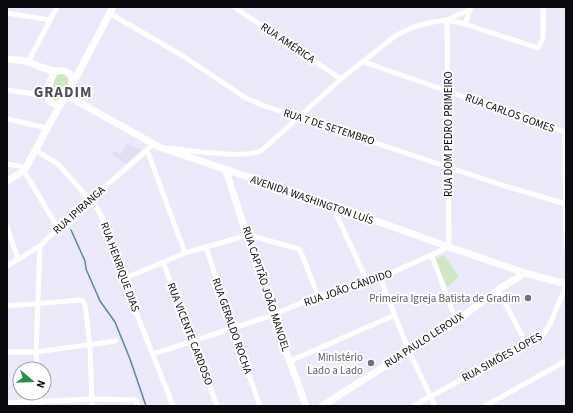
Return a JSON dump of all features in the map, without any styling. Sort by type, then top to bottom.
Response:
[{"type":"main road","points":[[7,181],[24,169],[74,81],[111,10]]},
{"type":"main road","points":[[7,59],[28,62],[55,71],[72,69],[84,62]]},
{"type":"main road","points":[[65,70],[73,76],[74,81]]},
{"type":"main road","points":[[55,71],[49,85],[48,98],[50,106],[55,113]]},
{"type":"main road","name":"AVENIDA WASHINGTON LUÍS","points":[[66,95],[156,146],[525,273],[566,285]]},
{"type":"main road","points":[[48,98],[54,104],[61,103]]},
{"type":"main road","name":"RUA CAPITÃO JOÃO MANOEL","points":[[226,171],[273,315],[306,406]]},
{"type":"main road","name":"RUA PAULO LEROUX","points":[[322,406],[456,321],[498,290],[525,273]]},
{"type":"street","points":[[28,62],[57,7]]},
{"type":"street","name":"RUA AMÉRICA","points":[[234,7],[341,79]]},
{"type":"street","points":[[447,20],[465,24],[538,48],[543,38],[543,7]]},
{"type":"street","points":[[465,24],[470,9]]},
{"type":"street","points":[[156,146],[235,154],[254,154],[261,151],[286,131],[300,116],[341,79],[395,36],[412,27],[447,20],[470,9]]},
{"type":"street","name":"RUA 7 DE SETEMBRO","points":[[111,10],[246,98],[262,105],[300,116],[508,187],[566,204]]},
{"type":"street","points":[[7,13],[50,20]]},
{"type":"street","name":"RUA DOM PEDRO PRIMEIRO","points":[[447,20],[449,247]]},
{"type":"street","name":"RUA CARLOS GOMES","points":[[364,62],[565,132]]},
{"type":"street","points":[[7,90],[48,98]]},
{"type":"street","points":[[7,119],[47,128]]},
{"type":"street","points":[[565,132],[566,247]]},
{"type":"street","name":"RUA IPIRANGA","points":[[7,266],[40,246],[58,228],[147,150],[156,146]]},
{"type":"street","name":"RUA HENRIQUE DIAS","points":[[35,150],[58,164],[97,208],[102,217],[123,279],[173,406]]},
{"type":"street","points":[[147,150],[185,253]]},
{"type":"street","points":[[7,164],[24,169],[58,228]]},
{"type":"street","points":[[332,206],[367,281]]},
{"type":"street","points":[[7,227],[18,259]]},
{"type":"street","points":[[123,279],[185,253],[248,235],[299,249],[318,296]]},
{"type":"street","points":[[37,361],[40,246]]},
{"type":"street","name":"RUA GERALDO ROCHA","points":[[206,247],[232,328],[260,406]]},
{"type":"street","name":"RUA JOÃO CÂNDIDO","points":[[153,354],[273,315],[318,296],[380,278],[432,256],[449,247]]},
{"type":"street","points":[[432,256],[456,321]]},
{"type":"street","name":"RUA VICENTE CARDOSO","points":[[163,262],[217,406]]},
{"type":"street","points":[[380,278],[409,351],[434,406]]},
{"type":"street","name":"RUA SIMÕES LOPES","points":[[413,406],[538,338],[546,332],[566,285]]},
{"type":"street","points":[[498,290],[526,344]]},
{"type":"street","points":[[7,306],[38,302],[83,301],[85,304],[90,345],[92,406]]},
{"type":"street","points":[[290,361],[395,315]]},
{"type":"street","points":[[7,352],[36,352],[116,341]]},
{"type":"street","points":[[485,406],[566,361]]},
{"type":"street","points":[[7,403],[39,404],[92,399],[134,400],[137,402],[138,406]]},
{"type":"shaded area","points":[[127,143],[141,150],[126,164],[112,154],[114,151],[121,154]]},
{"type":"green space","points":[[56,74],[63,74],[70,81],[64,94],[56,104],[48,93]]},
{"type":"green space","points":[[444,255],[459,277],[447,287],[435,259]]},
{"type":"waterway","points":[[71,230],[85,261],[86,269],[100,301],[115,322],[130,359],[146,406]]},
{"type":"place","name":"Primeira Igreja Batista de Gradim","points":[[528,298]]},
{"type":"place","name":"Ministério Lado a Lado","points":[[371,363]]},
{"type":"district","name":"GRADIM","points":[[63,92]]}]
